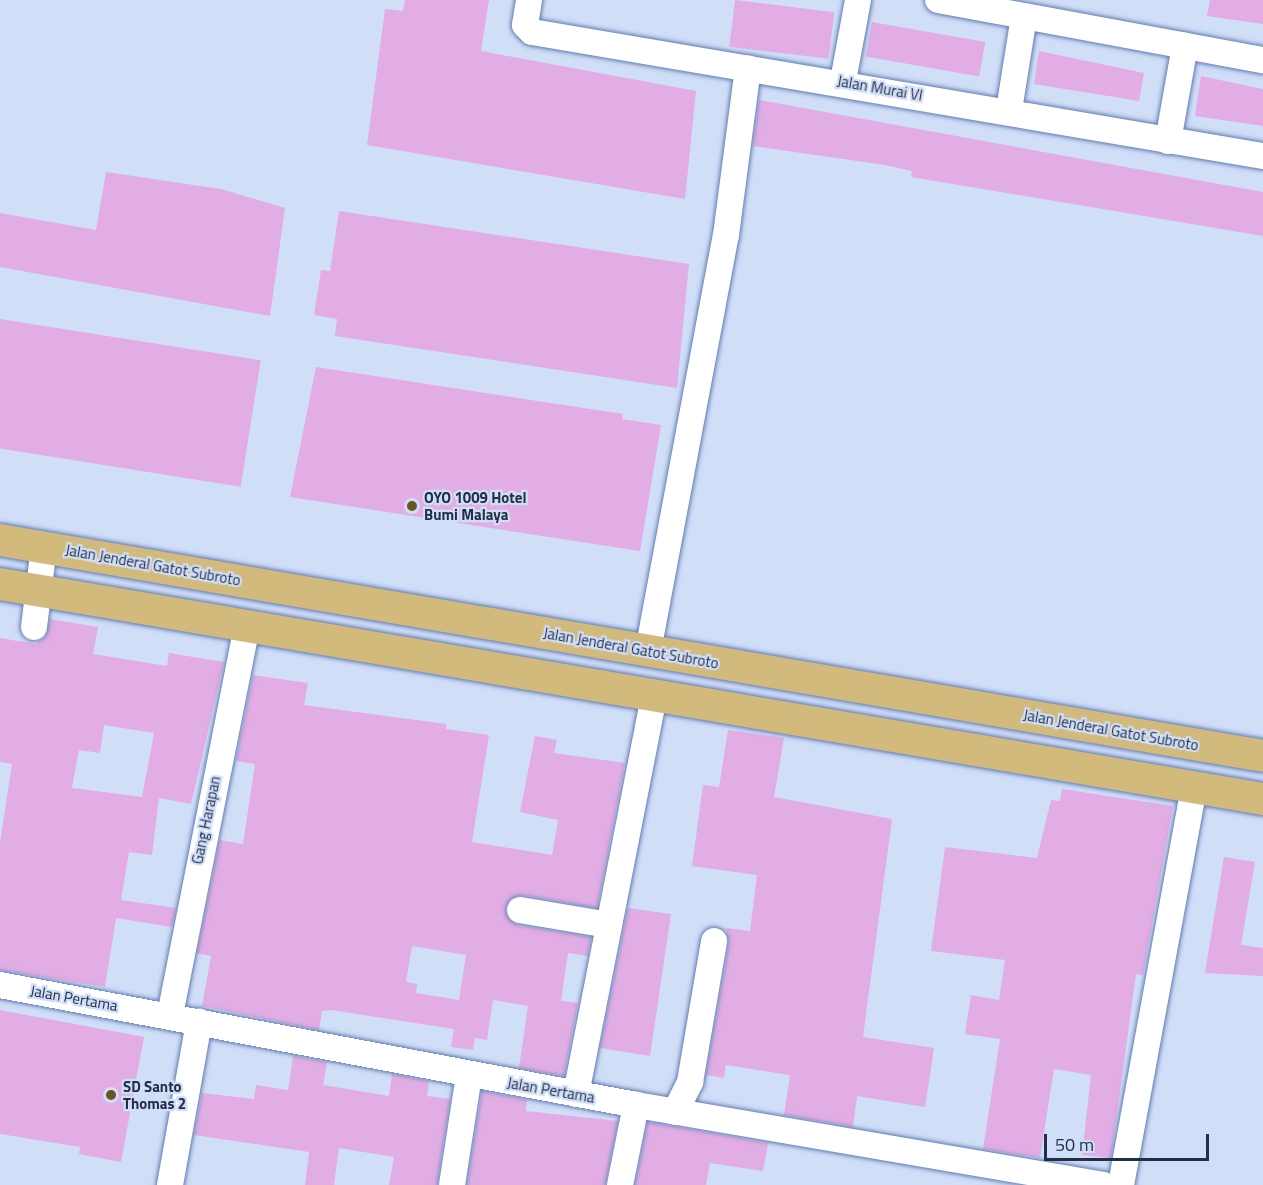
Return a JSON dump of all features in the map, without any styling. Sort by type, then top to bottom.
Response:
[{"type":"main road","name":"Jalan Jenderal Gatot Subroto","points":[[0,540],[1263,756]]},
{"type":"main road","points":[[0,584],[1263,799]]},
{"type":"street","name":"Jalan Murai VI","points":[[529,0],[525,25],[532,32],[748,68],[843,81],[1168,141],[1263,156]]},
{"type":"street","points":[[843,81],[858,0]]},
{"type":"street","points":[[938,0],[1263,60]]},
{"type":"street","points":[[1009,110],[1024,16]]},
{"type":"street","points":[[1168,141],[1185,46]]},
{"type":"street","points":[[648,651],[726,235],[748,68]]},
{"type":"street","points":[[34,627],[44,547]]},
{"type":"street","name":"Gang Harapan","points":[[170,1015],[247,626]]},
{"type":"street","points":[[576,1094],[654,696]]},
{"type":"street","points":[[1121,1185],[1194,788]]},
{"type":"street","points":[[520,910],[609,925]]},
{"type":"street","points":[[675,1112],[690,1082],[714,941]]},
{"type":"street","name":"Jalan Pertama","points":[[0,985],[170,1015],[469,1075],[675,1112],[981,1177],[1103,1185]]},
{"type":"street","points":[[170,1185],[199,1022]]},
{"type":"street","points":[[452,1185],[469,1075]]},
{"type":"street","points":[[620,1185],[636,1105]]},
{"type":"building","points":[[405,0],[489,0],[481,51],[696,91],[685,199],[367,145],[385,9],[403,11]]},
{"type":"building","points":[[735,0],[834,12],[829,59],[729,47]]},
{"type":"building","points":[[1210,0],[1263,0],[1263,24],[1207,16]]},
{"type":"building","points":[[872,22],[985,42],[979,76],[866,56]]},
{"type":"building","points":[[1039,51],[1144,73],[1139,101],[1034,84]]},
{"type":"building","points":[[1201,76],[1263,89],[1263,126],[1195,116]]},
{"type":"building","points":[[759,100],[1263,192],[1263,236],[911,177],[912,171],[885,165],[753,146]]},
{"type":"building","points":[[106,172],[221,189],[285,208],[270,316],[0,267],[0,213],[96,230]]},
{"type":"building","points":[[339,211],[689,264],[677,388],[335,336],[337,319],[314,315],[321,270],[330,271]]},
{"type":"building","points":[[0,319],[261,360],[241,487],[0,449]]},
{"type":"building","points":[[316,367],[623,414],[622,419],[661,425],[640,551],[290,497]]},
{"type":"building","points":[[50,619],[98,627],[93,654],[167,666],[169,653],[224,662],[191,804],[159,798],[152,855],[129,852],[121,900],[176,908],[172,927],[116,918],[105,987],[0,970],[0,843],[12,764],[0,762],[0,638],[36,644],[46,636]],"holes":[[[104,725],[154,733],[142,797],[72,788],[79,750],[100,753]]]},
{"type":"building","points":[[253,675],[308,683],[304,705],[446,724],[446,729],[489,735],[472,842],[552,855],[558,820],[520,812],[535,736],[557,740],[554,753],[625,763],[597,908],[522,895],[505,907],[517,925],[591,937],[588,956],[568,953],[561,1001],[578,1003],[564,1076],[519,1068],[528,1006],[493,1000],[487,1040],[475,1038],[473,1050],[451,1047],[454,1029],[331,1010],[322,1011],[319,1030],[202,1006],[211,956],[197,953],[220,840],[243,844],[255,764],[236,761]],"holes":[[[412,946],[466,955],[459,1000],[416,993],[417,984],[406,982]]]},
{"type":"building","points":[[728,730],[784,738],[774,797],[892,819],[863,1037],[934,1048],[925,1107],[857,1096],[853,1127],[784,1115],[790,1075],[726,1065],[724,1078],[706,1075],[729,944],[726,928],[750,931],[757,875],[692,866],[703,785],[719,787]]},
{"type":"building","points":[[1062,789],[1173,806],[1143,975],[1136,974],[1111,1158],[1082,1155],[1091,1075],[1054,1069],[1040,1158],[983,1149],[1000,1039],[965,1034],[971,995],[999,1000],[1005,960],[931,951],[945,847],[1037,858],[1051,800],[1060,801]]},
{"type":"building","points":[[1224,857],[1255,862],[1241,945],[1263,948],[1263,976],[1205,973]]},
{"type":"building","points":[[628,908],[671,914],[650,1056],[600,1048]]},
{"type":"building","points":[[0,1010],[144,1037],[121,1162],[79,1154],[80,1147],[0,1134]]},
{"type":"building","points":[[293,1056],[327,1062],[323,1085],[389,1096],[392,1074],[429,1081],[427,1096],[450,1099],[437,1185],[389,1185],[394,1157],[339,1148],[334,1185],[305,1185],[309,1152],[194,1135],[202,1093],[254,1099],[256,1085],[288,1090]]},
{"type":"building","points":[[482,1091],[527,1100],[526,1111],[618,1121],[605,1185],[467,1185]]},
{"type":"building","points":[[648,1122],[768,1143],[763,1171],[710,1163],[706,1185],[635,1185]]},
{"type":"place","name":"OYO 1009 Hotel Bumi Malaya","points":[[412,506]]},
{"type":"place","name":"SD Santo Thomas 2","points":[[111,1095]]}]
